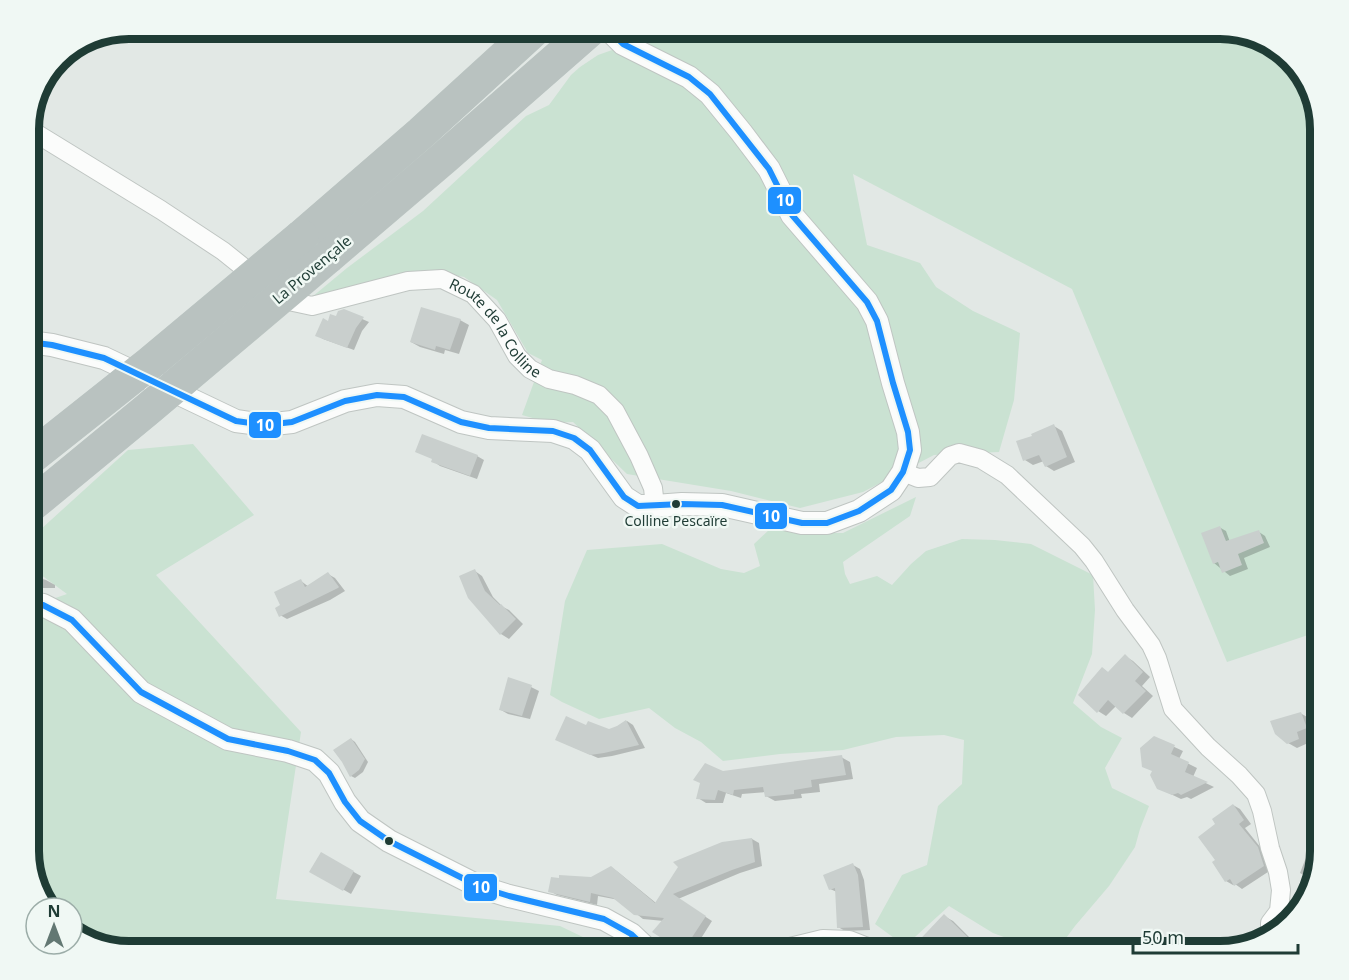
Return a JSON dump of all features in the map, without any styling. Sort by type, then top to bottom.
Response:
[{"type":"highway","points":[[39,451],[150,363],[302,236],[421,133],[523,39]]},
{"type":"highway","name":"La Provençale","points":[[39,499],[445,157],[579,39]]},
{"type":"street","points":[[39,343],[104,358],[236,421],[265,425],[292,422],[345,400],[377,395],[404,397],[461,422],[489,429],[553,431],[574,438],[590,450],[624,497],[638,506],[722,505],[802,524],[827,523],[859,511],[891,490],[903,472],[910,450],[908,432],[877,321],[867,302],[792,215],[769,169],[710,94],[689,77],[623,44],[618,39]]},
{"type":"street","name":"Route de la Colline","points":[[39,135],[223,251],[284,300],[312,306],[408,281],[442,279],[473,294],[497,320],[517,356],[530,369],[549,379],[575,385],[600,395],[615,411],[639,456],[652,489],[655,506]]},
{"type":"street","points":[[903,472],[918,478],[930,477],[950,456],[959,453],[981,459],[1007,474],[1082,546],[1151,645],[1173,709],[1256,794],[1281,890],[1279,911],[1270,926]]},
{"type":"street","points":[[39,604],[72,620],[141,692],[228,739],[288,751],[315,760],[329,773],[345,802],[360,821],[388,841],[480,887],[604,919],[631,934],[638,941]]},
{"type":"green space","points":[[611,39],[1220,39],[1249,44],[1275,58],[1288,70],[1301,89],[1310,129],[1310,634],[1227,662],[1072,289],[853,174],[867,245],[920,263],[936,287],[973,311],[1020,333],[1014,400],[999,452],[934,455],[863,492],[800,508],[731,491],[627,474],[573,422],[550,423],[522,415],[542,360],[528,353],[497,300],[464,277],[437,272],[312,297],[423,211],[526,116],[549,105],[571,75],[580,67],[598,55],[615,49]]},
{"type":"green space","points":[[193,444],[254,515],[156,575],[301,732],[276,899],[560,926],[591,941],[129,941],[100,936],[84,929],[84,896],[51,896],[42,874],[39,857],[39,604],[67,594],[39,573],[39,531],[128,450]]},
{"type":"green space","points":[[916,497],[910,516],[843,562],[850,584],[877,576],[892,585],[926,551],[962,539],[1031,544],[1093,575],[1095,610],[1092,654],[1073,703],[1101,727],[1122,738],[1105,768],[1112,788],[1149,806],[1135,847],[1109,886],[1064,941],[1015,941],[993,933],[949,906],[910,941],[898,941],[875,924],[902,875],[927,865],[938,806],[962,784],[964,740],[944,735],[896,737],[843,750],[723,761],[701,742],[675,728],[649,708],[599,719],[550,695],[565,601],[587,550],[662,544],[721,569],[744,573],[760,566],[754,544],[771,528],[797,533],[843,533]]},
{"type":"building","points":[[421,307],[461,319],[450,350],[436,346],[435,350],[410,342]]},
{"type":"building","points":[[344,309],[364,317],[347,348],[315,336],[323,318],[328,321],[330,314],[336,316],[338,311]]},
{"type":"building","points":[[1054,424],[1067,457],[1045,467],[1039,455],[1023,461],[1016,441],[1032,436],[1031,434]]},
{"type":"building","points":[[422,434],[478,455],[470,476],[431,462],[432,459],[415,452]]},
{"type":"building","points":[[1220,526],[1226,541],[1259,530],[1264,543],[1238,554],[1242,565],[1222,573],[1218,562],[1213,564],[1201,533]]},
{"type":"building","points":[[475,569],[485,591],[516,619],[500,635],[468,598],[459,576]]},
{"type":"building","points":[[328,572],[338,588],[279,617],[275,608],[280,605],[274,592],[301,579],[305,587]]},
{"type":"building","points":[[1125,654],[1143,672],[1135,681],[1146,691],[1123,714],[1108,700],[1097,713],[1078,695],[1102,667],[1108,672]]},
{"type":"building","points":[[508,677],[532,685],[522,716],[499,710]]},
{"type":"building","points":[[1301,712],[1307,728],[1297,732],[1299,739],[1287,744],[1275,734],[1270,721]]},
{"type":"building","points":[[566,716],[586,725],[588,721],[609,729],[626,720],[639,745],[590,755],[555,740]]},
{"type":"building","points":[[1154,736],[1175,745],[1171,754],[1189,762],[1185,772],[1208,782],[1181,795],[1178,793],[1172,795],[1157,789],[1150,775],[1152,771],[1142,767],[1140,748]]},
{"type":"building","points":[[351,738],[365,759],[359,770],[350,777],[333,750]]},
{"type":"building","points":[[842,755],[846,775],[811,780],[812,787],[794,790],[794,794],[765,797],[763,787],[734,790],[733,795],[718,790],[715,800],[696,799],[700,783],[693,780],[705,763],[723,771]]},
{"type":"building","points":[[1233,804],[1244,820],[1239,824],[1258,847],[1264,866],[1234,886],[1230,879],[1225,882],[1212,862],[1215,860],[1198,837],[1215,824],[1212,819]]},
{"type":"building","points":[[752,838],[755,862],[673,894],[706,916],[690,941],[666,941],[652,932],[664,918],[634,915],[613,898],[591,893],[590,902],[548,892],[551,877],[559,878],[559,875],[591,877],[611,866],[655,903],[678,867],[673,862],[722,842]]},
{"type":"building","points":[[321,852],[354,871],[343,891],[309,872]]},
{"type":"building","points":[[853,863],[858,875],[863,927],[837,928],[835,888],[829,890],[823,875]]},
{"type":"building","points":[[944,914],[972,941],[918,941]]},
{"type":"transit line","name":"10","points":[[39,343],[104,358],[236,421],[265,425],[292,422],[345,401],[377,395],[404,397],[461,422],[489,428],[553,431],[574,438],[590,450],[624,497],[638,506],[722,505],[802,523],[827,523],[859,511],[891,490],[903,472],[910,450],[908,432],[877,321],[867,302],[792,215],[769,169],[710,94],[689,77],[623,44],[618,39]]},
{"type":"transit line","name":"10","points":[[39,604],[72,620],[141,692],[228,739],[288,751],[315,760],[329,773],[345,802],[360,821],[389,841],[480,887],[604,919],[631,934],[638,941]]},
{"type":"place","name":"Colline Pescaïre","points":[[676,504]]}]
